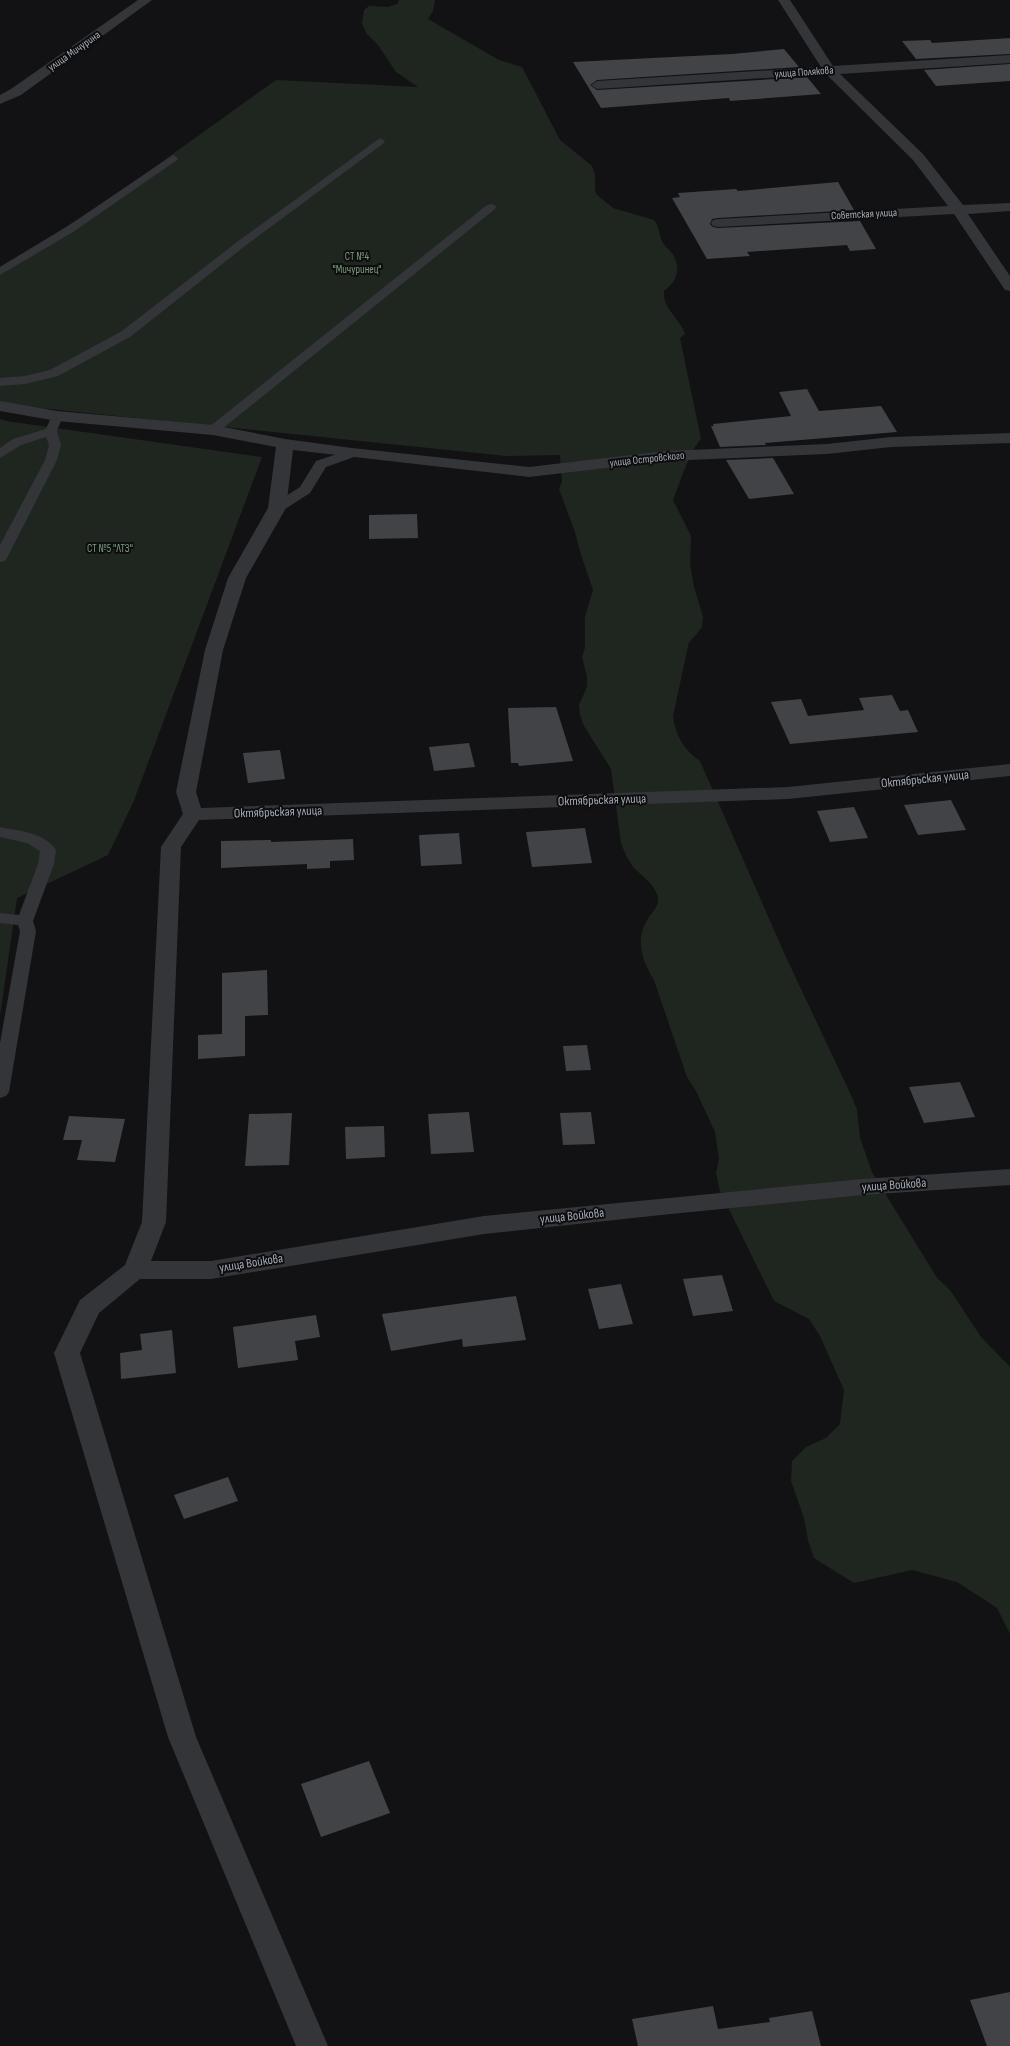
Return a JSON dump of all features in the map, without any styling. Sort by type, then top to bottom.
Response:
[{"type":"street","name":"улица Мичурина","points":[[0,100],[16,92],[146,0]]},
{"type":"street","points":[[784,0],[829,70],[918,157],[958,209],[1010,287]]},
{"type":"street","name":"улица Полякова","points":[[597,85],[1010,59]]},
{"type":"street","name":"Советская улица","points":[[718,223],[1010,207]]},
{"type":"street","name":"улица Островского","points":[[0,406],[54,424],[213,430],[285,444],[352,453],[529,472],[666,456],[827,449],[891,442],[1010,438]]},
{"type":"street","points":[[285,444],[277,508],[237,578],[214,650],[186,792],[193,814],[171,847],[154,1222],[136,1270],[89,1307],[67,1353],[182,1737],[312,2046]]},
{"type":"street","name":"Октябрьская улица","points":[[193,814],[788,793],[1010,770]]},
{"type":"street","name":"улица Войкова","points":[[136,1270],[211,1270],[484,1225],[863,1187],[1010,1178]]},
{"type":"lane","points":[[0,382],[25,380],[54,373],[126,334],[241,244],[380,141]]},
{"type":"lane","points":[[0,272],[69,230],[173,158]]},
{"type":"lane","points":[[213,430],[491,207]]},
{"type":"lane","points":[[0,454],[17,442],[54,424],[55,445],[51,460],[0,558]]},
{"type":"lane","points":[[277,508],[305,490],[321,464],[352,453]]},
{"type":"lane","points":[[0,832],[43,843],[48,850],[46,864],[25,921],[28,930],[0,1092]]},
{"type":"lane","points":[[0,918],[25,921]]},
{"type":"green space","name":"СТ №4 \"Мичуринец\"","points":[[399,0],[435,0],[433,11],[428,19],[499,60],[522,67],[560,140],[592,166],[595,175],[595,190],[597,195],[613,208],[654,220],[663,243],[673,254],[676,261],[676,276],[672,284],[664,291],[664,297],[668,308],[685,334],[680,338],[701,439],[689,459],[673,500],[691,536],[690,564],[694,587],[703,617],[702,627],[689,642],[673,716],[674,723],[681,742],[694,757],[700,761],[785,955],[852,1097],[857,1110],[860,1138],[872,1172],[937,1278],[950,1290],[981,1337],[1010,1367],[1010,1634],[997,1608],[957,1582],[912,1570],[854,1583],[814,1558],[808,1540],[804,1518],[791,1481],[792,1461],[806,1447],[826,1438],[840,1424],[844,1390],[820,1336],[809,1319],[774,1301],[720,1191],[716,1173],[719,1159],[715,1132],[696,1091],[687,1077],[654,980],[643,957],[641,941],[644,925],[656,907],[658,899],[655,890],[634,868],[623,850],[611,769],[584,726],[580,715],[579,705],[587,687],[587,677],[582,657],[585,648],[585,617],[593,590],[575,532],[559,489],[562,482],[560,455],[506,456],[0,404],[0,267],[103,204],[276,80],[418,87],[396,72],[378,45],[366,33],[362,23],[364,10],[369,6],[388,7],[397,4]]},
{"type":"green space","name":"СТ №5 \"ЛТЗ\"","points":[[0,419],[262,457],[133,803],[108,855],[17,898],[0,1016]]},
{"type":"building","points":[[1010,38],[1010,54],[916,59],[902,41],[930,40],[932,43]]},
{"type":"building","points":[[784,49],[799,67],[597,80],[590,85],[597,90],[807,77],[821,94],[730,101],[729,98],[601,108],[573,62],[732,54]]},
{"type":"building","points":[[1010,64],[1010,81],[936,86],[924,70]]},
{"type":"building","points":[[838,182],[854,210],[718,218],[712,219],[710,224],[713,227],[718,228],[860,221],[876,249],[850,251],[847,245],[747,252],[750,256],[707,259],[672,198],[680,197],[678,193],[736,189],[738,191]]},
{"type":"building","points":[[807,389],[819,411],[881,406],[897,432],[765,443],[766,445],[720,447],[711,426],[714,426],[713,424],[791,416],[779,392]]},
{"type":"building","points":[[773,458],[794,494],[749,499],[726,460]]},
{"type":"building","points":[[417,514],[418,538],[369,539],[369,515]]},
{"type":"building","points":[[892,695],[900,711],[908,710],[918,732],[790,744],[771,702],[801,699],[808,716],[864,710],[859,698]]},
{"type":"building","points":[[556,707],[573,761],[519,766],[518,763],[511,763],[508,708]]},
{"type":"building","points":[[469,743],[475,767],[434,771],[429,747]]},
{"type":"building","points":[[280,750],[285,779],[248,783],[243,753]]},
{"type":"building","points":[[951,800],[966,830],[918,835],[904,805]]},
{"type":"building","points":[[854,807],[868,838],[830,842],[817,811]]},
{"type":"building","points":[[585,828],[592,863],[532,867],[526,832]]},
{"type":"building","points":[[459,833],[462,864],[421,866],[419,835]]},
{"type":"building","points":[[353,839],[354,860],[330,861],[330,868],[307,869],[307,864],[221,868],[221,841],[271,840],[271,842]]},
{"type":"building","points":[[267,970],[268,1015],[245,1016],[245,1056],[198,1059],[198,1035],[222,1034],[222,973]]},
{"type":"building","points":[[587,1045],[591,1070],[566,1071],[563,1046]]},
{"type":"building","points":[[960,1082],[975,1117],[924,1123],[909,1087]]},
{"type":"building","points":[[469,1112],[474,1152],[431,1154],[428,1114]]},
{"type":"building","points":[[591,1112],[595,1144],[563,1145],[560,1113]]},
{"type":"building","points":[[292,1113],[289,1165],[245,1166],[249,1114]]},
{"type":"building","points":[[69,1116],[125,1119],[115,1162],[77,1160],[82,1140],[63,1140]]},
{"type":"building","points":[[384,1126],[385,1157],[346,1159],[345,1127]]},
{"type":"building","points":[[722,1275],[733,1311],[693,1316],[683,1279]]},
{"type":"building","points":[[621,1284],[633,1324],[599,1329],[588,1289]]},
{"type":"building","points":[[516,1296],[526,1340],[463,1347],[462,1339],[391,1351],[382,1314]]},
{"type":"building","points":[[316,1315],[320,1337],[295,1341],[298,1360],[238,1368],[233,1327]]},
{"type":"building","points":[[172,1330],[176,1373],[121,1379],[120,1353],[142,1350],[140,1334]]},
{"type":"building","points":[[228,1477],[238,1501],[184,1519],[174,1495]]},
{"type":"building","points":[[369,1761],[390,1813],[321,1837],[301,1784]]},
{"type":"building","points":[[1010,1992],[1010,2046],[987,2046],[970,2000]]},
{"type":"building","points":[[713,2006],[718,2029],[770,2022],[769,2018],[812,2011],[821,2046],[638,2046],[632,2019]]}]
